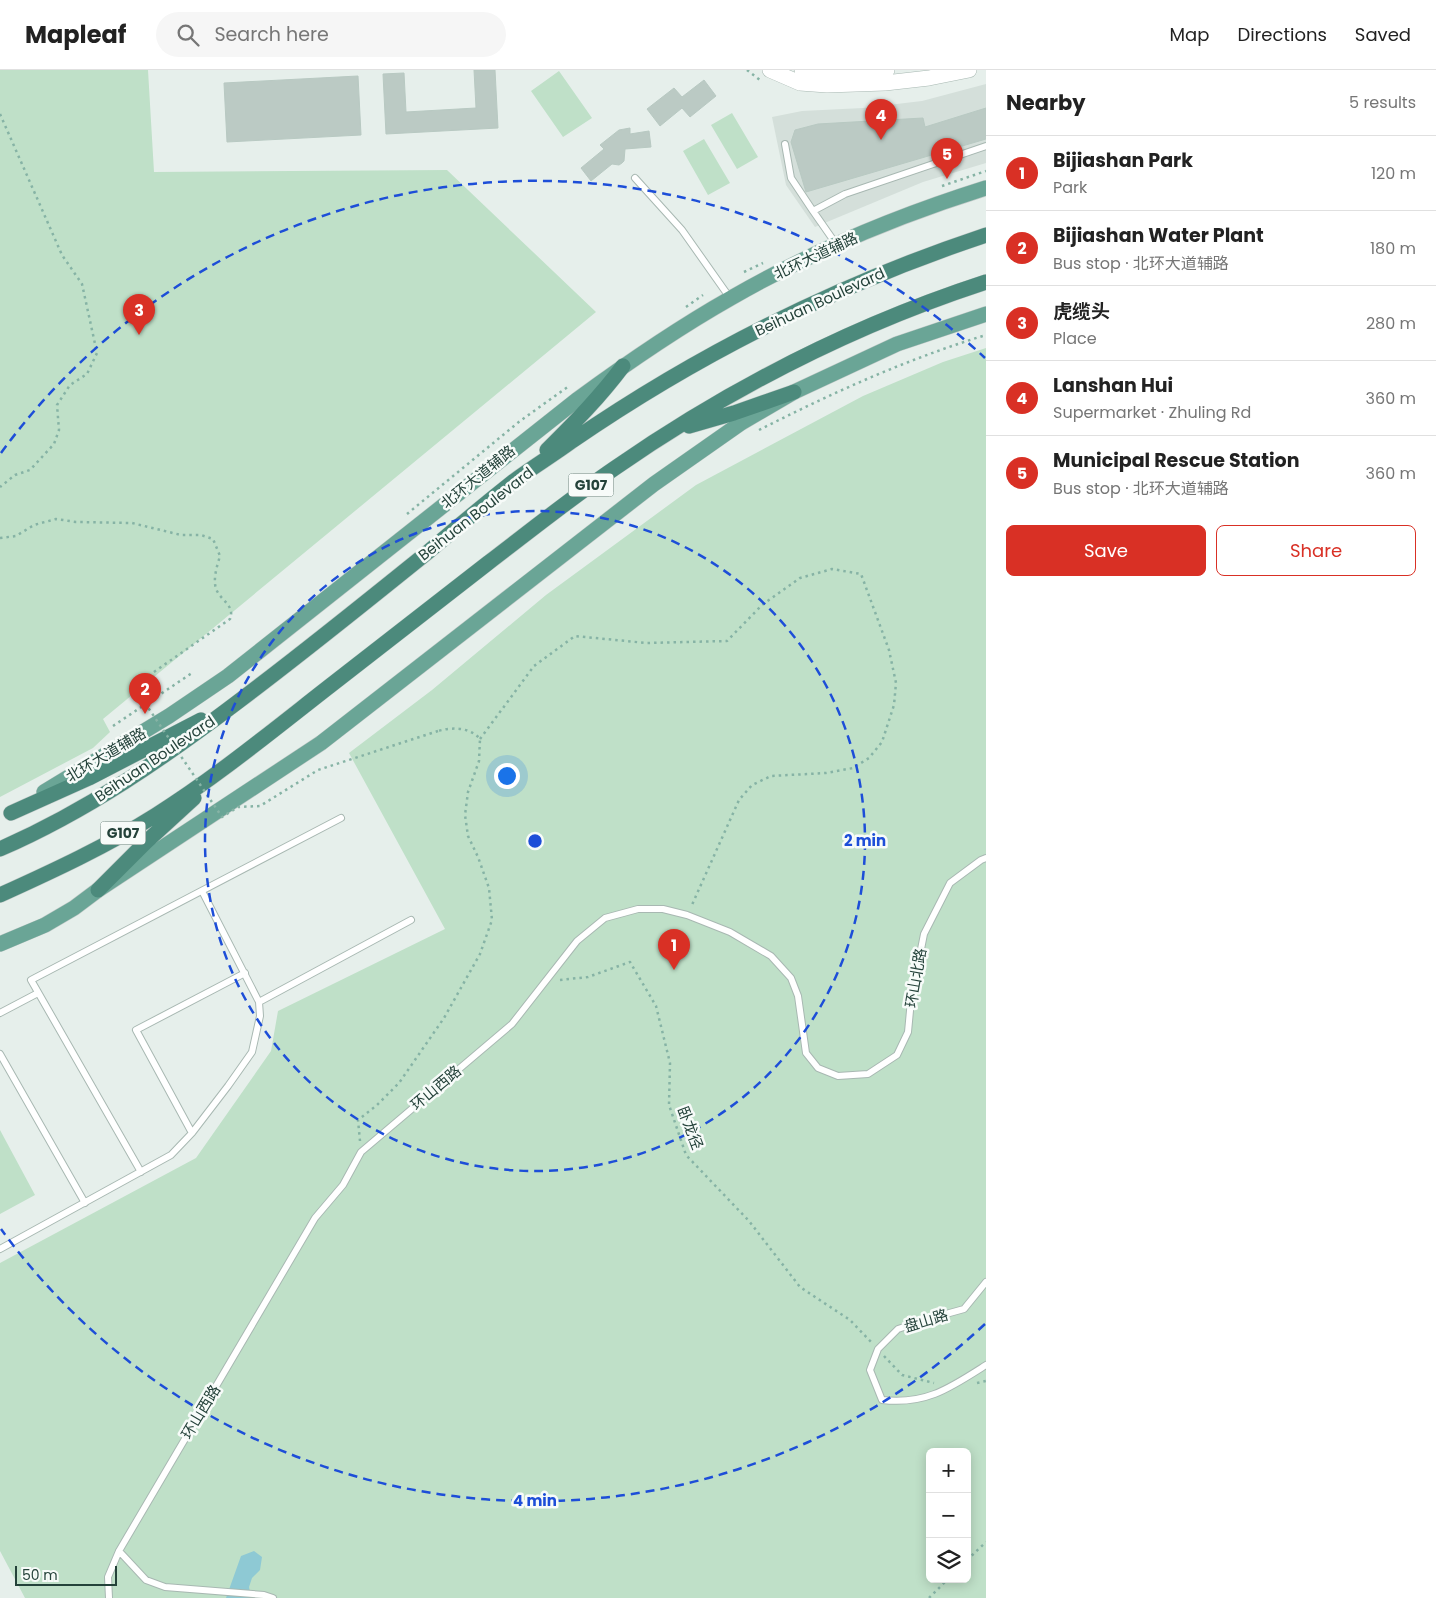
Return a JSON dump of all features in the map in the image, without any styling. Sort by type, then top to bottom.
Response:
[{"type":"highway","name":"Beihuan Boulevard","points":[[0,849],[53,823],[158,761],[340,623],[515,481],[641,396],[714,352],[793,312],[928,255],[986,235]]},
{"type":"highway","name":"G107","points":[[0,895],[67,865],[156,815],[238,758],[549,516],[671,431],[783,367],[850,335],[938,298],[986,282]]},
{"type":"highway","points":[[515,481],[582,416],[607,388],[623,366]]},
{"type":"highway","points":[[671,431],[734,413],[794,392]]},
{"type":"highway","points":[[6,816],[89,778],[179,732],[252,691]]},
{"type":"highway","points":[[98,890],[146,842],[238,758]]},
{"type":"main road","name":"北环大道辅路","points":[[6,816],[169,716],[228,676],[488,469],[623,366],[731,298],[782,270],[904,218],[986,188]]},
{"type":"main road","points":[[0,944],[45,925],[74,908],[98,890],[321,743],[654,484],[741,423],[794,392],[897,344],[986,314]]},
{"type":"street","points":[[770,70],[800,83],[826,85],[885,83],[929,78],[969,70]]},
{"type":"street","points":[[802,70],[825,72],[888,70]]},
{"type":"lane","points":[[785,144],[791,178],[837,245]]},
{"type":"lane","points":[[813,210],[845,194],[986,146]]},
{"type":"lane","points":[[634,178],[682,230],[731,298]]},
{"type":"lane","points":[[141,1172],[31,980],[341,818]]},
{"type":"lane","name":"环山北路","points":[[838,1076],[868,1074],[896,1055],[908,1032],[911,1000],[924,934],[950,883],[986,858]]},
{"type":"lane","points":[[0,1249],[171,1155],[192,1133],[252,1052],[260,1016],[259,1002],[202,891]]},
{"type":"lane","name":"环山西路","points":[[109,1598],[108,1577],[119,1551],[315,1218],[343,1185],[361,1152],[512,1024],[577,941],[606,918],[638,909],[663,909],[688,915],[730,932],[771,956],[791,978],[798,996],[806,1052],[818,1068],[838,1076]]},
{"type":"lane","points":[[259,1002],[411,920]]},
{"type":"lane","points":[[192,1133],[136,1030],[245,973]]},
{"type":"lane","points":[[0,1013],[38,993]]},
{"type":"lane","points":[[0,1054],[85,1203]]},
{"type":"lane","name":"盘山路","points":[[986,1282],[964,1309],[898,1329],[878,1349],[870,1370],[882,1400],[900,1402],[937,1394],[953,1387],[986,1365]]},
{"type":"lane","points":[[119,1551],[146,1580],[165,1587],[273,1598]]},
{"type":"path","points":[[0,114],[62,256],[82,284],[97,353],[87,374],[70,385],[57,405],[59,430],[54,444],[30,470],[15,475],[0,487]]},
{"type":"path","points":[[679,311],[703,295]]},
{"type":"path","points":[[752,435],[819,401],[882,373],[950,346],[986,335]]},
{"type":"path","points":[[403,518],[520,421],[569,386]]},
{"type":"path","points":[[0,538],[16,536],[34,525],[56,519],[76,522],[132,523],[181,535],[200,535],[213,540],[220,556],[216,572],[216,590],[230,607],[232,614],[230,619],[141,681],[137,685],[137,690],[222,817],[238,807],[260,806],[318,770],[438,731],[451,728],[467,731],[478,736],[480,739]]},
{"type":"path","points":[[361,1152],[358,1120],[378,1106],[399,1082],[444,1018],[480,954],[492,920],[489,888],[468,836],[465,815],[468,792],[479,761],[480,739],[534,666],[575,636],[646,643],[727,641],[762,605],[800,578],[832,569],[861,574],[889,650],[896,683],[894,705],[882,742],[868,758],[853,768],[826,773],[771,776],[752,785],[739,800],[688,915]]},
{"type":"path","points":[[113,726],[192,673]]},
{"type":"path","points":[[150,716],[158,711]]},
{"type":"path","name":"卧龙径","points":[[546,982],[588,977],[630,962],[656,1006],[670,1063],[669,1105],[686,1156],[749,1221],[800,1287],[850,1320],[878,1349]]},
{"type":"path","points":[[878,1349],[902,1375],[953,1387],[986,1382]]},
{"type":"path","points":[[971,1556],[986,1542]]},
{"type":"path","points":[[929,1598],[944,1583]]},
{"type":"shaded area","points":[[986,84],[986,163],[923,182],[815,227],[786,185],[772,117],[802,111],[863,108],[922,101]]},
{"type":"green space","points":[[0,70],[148,70],[154,172],[447,170],[596,312],[103,719],[110,732],[93,748],[0,797]]},
{"type":"green space","points":[[559,71],[592,118],[563,137],[531,91]]},
{"type":"green space","points":[[732,113],[758,157],[737,169],[711,125]]},
{"type":"green space","points":[[704,139],[730,183],[708,195],[683,151]]},
{"type":"green space","points":[[986,348],[986,1598],[25,1598],[0,1551],[0,1263],[196,1158],[271,1051],[278,1011],[445,929],[349,753],[432,690],[546,595],[696,485],[863,396],[943,362]]},
{"type":"green space","points":[[0,1130],[35,1195],[0,1214]]},
{"type":"water","points":[[254,1551],[262,1557],[260,1570],[252,1578],[249,1587],[251,1598],[226,1598],[241,1556]]},
{"type":"building","points":[[474,70],[495,70],[498,128],[386,134],[383,74],[404,73],[406,112],[476,108]]},
{"type":"building","points":[[358,76],[361,135],[227,142],[224,83]]},
{"type":"building","points":[[704,80],[716,96],[690,117],[682,108],[660,126],[647,109],[674,88],[682,97]]},
{"type":"building","points":[[986,108],[986,139],[806,192],[791,142],[795,130],[818,124],[923,118],[925,127]]},
{"type":"building","points":[[630,128],[630,134],[649,131],[651,147],[625,149],[624,161],[622,163],[619,165],[612,164],[591,181],[581,168],[604,149],[600,145],[619,130]]},
{"type":"place","name":"Lanshan Hui","points":[[881,140]]},
{"type":"place","name":"Municipal Rescue Station","points":[[947,179]]},
{"type":"place","name":"虎缆头","points":[[139,335]]},
{"type":"place","name":"Bijiashan Water Plant","points":[[145,714]]},
{"type":"place","name":"Bijiashan Park","points":[[674,970]]}]
